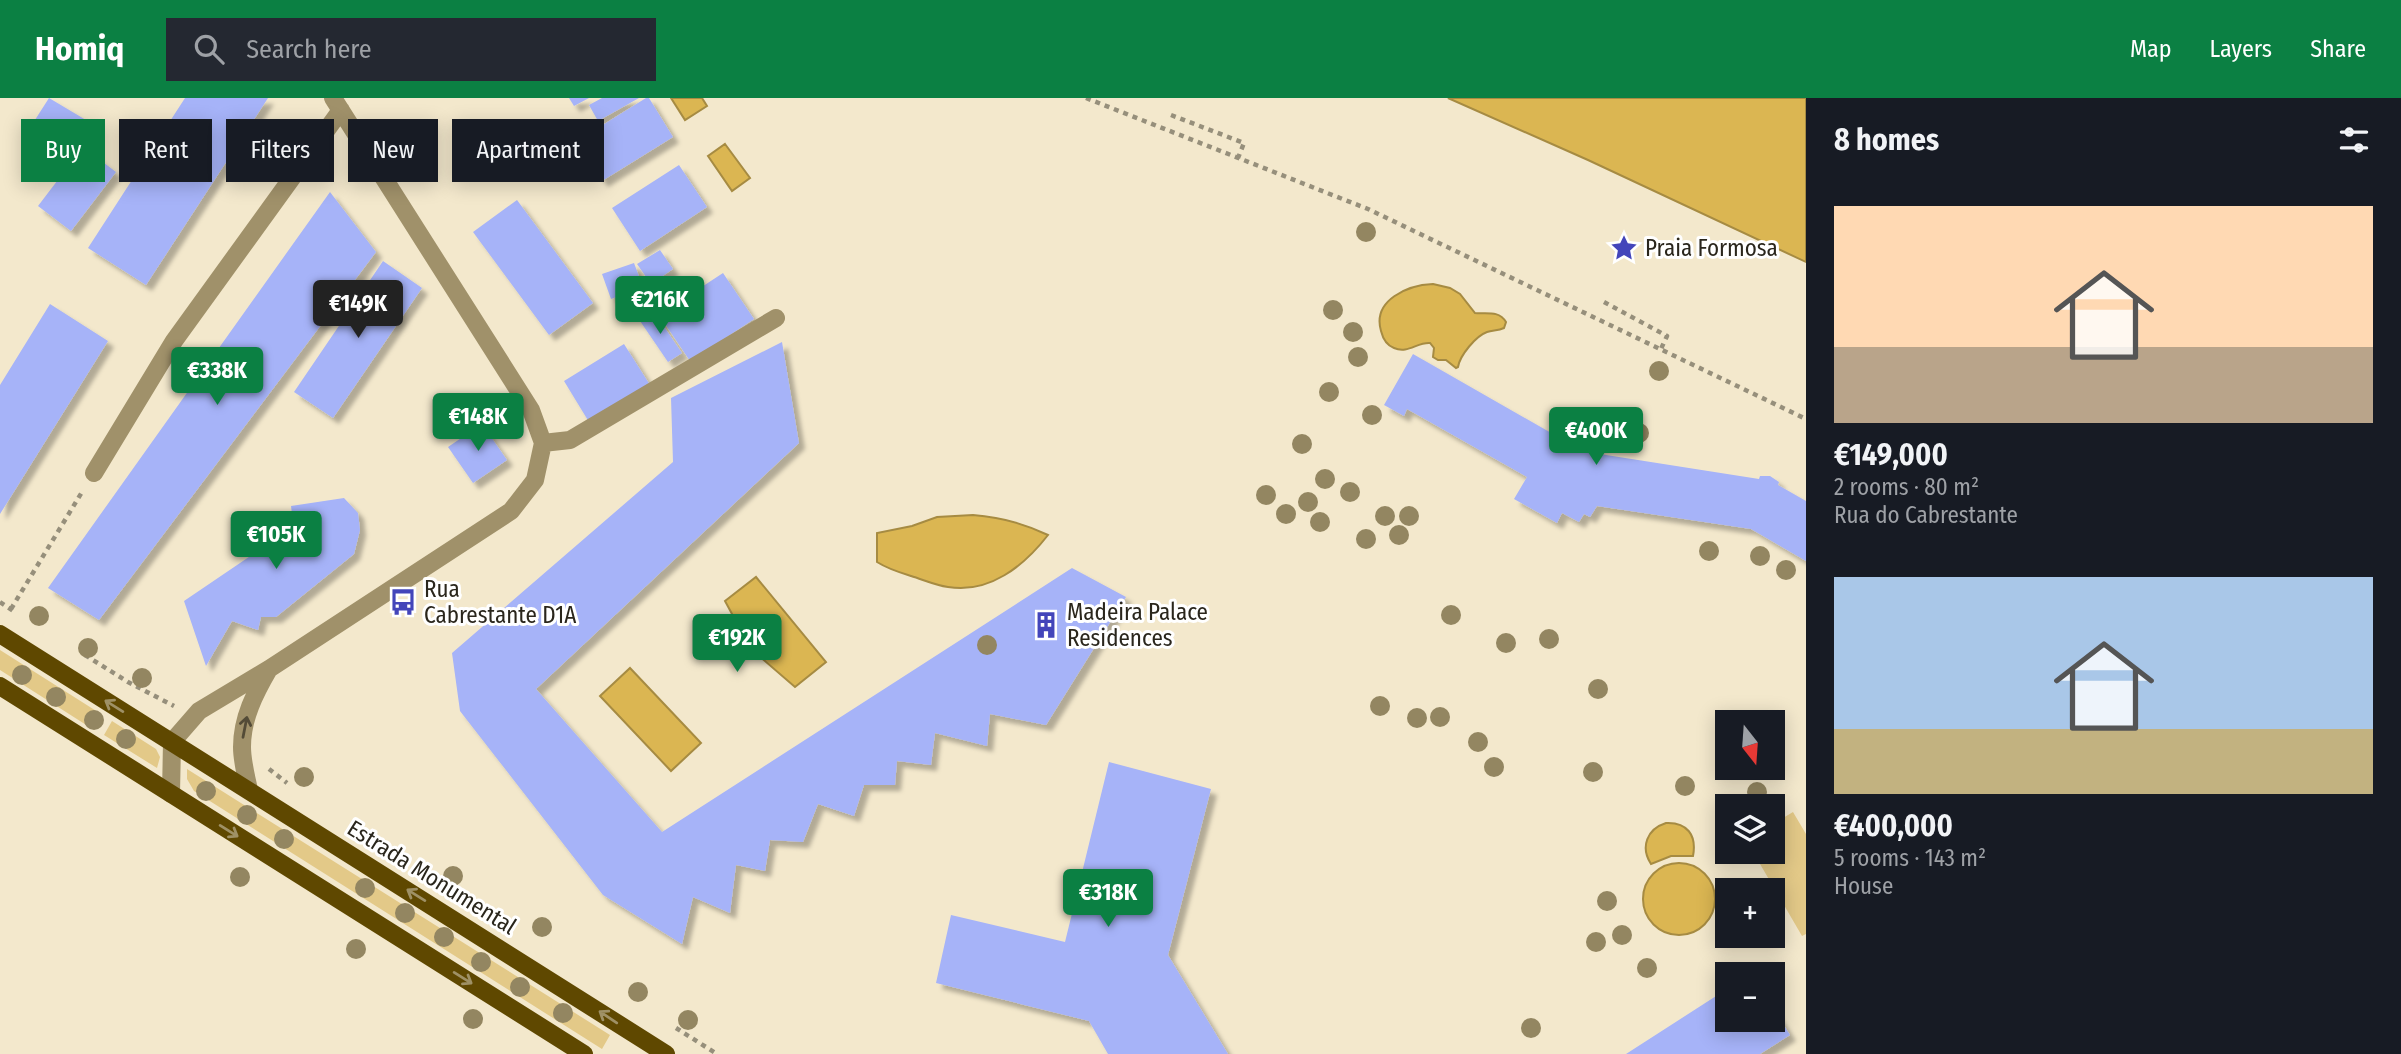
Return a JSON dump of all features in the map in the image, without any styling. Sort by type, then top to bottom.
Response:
[{"type":"main road","name":"Estrada Monumental","points":[[0,634],[666,1054]]},
{"type":"main road","points":[[0,686],[584,1054]]},
{"type":"street","points":[[94,473],[174,341],[337,104],[531,410],[543,443],[534,480],[510,511],[197,714],[172,742],[171,794]]},
{"type":"street","points":[[543,443],[570,440],[776,318]]},
{"type":"street","points":[[249,790],[242,748],[250,704],[269,669]]},
{"type":"path","points":[[1086,98],[1368,209],[1806,419]]},
{"type":"path","points":[[1171,115],[1244,143],[1238,158]]},
{"type":"path","points":[[1604,302],[1667,336],[1660,351]]},
{"type":"path","points":[[11,609],[94,473]]},
{"type":"path","points":[[0,602],[22,616]]},
{"type":"path","points":[[81,653],[128,682],[197,714]]},
{"type":"path","points":[[242,748],[298,790]]},
{"type":"path","points":[[673,1026],[717,1054]]},
{"type":"shaded area","points":[[671,98],[702,98],[707,106],[685,120]]},
{"type":"shaded area","points":[[1448,98],[1806,98],[1806,262],[1588,160]]},
{"type":"shaded area","points":[[725,144],[750,178],[732,191],[708,156]]},
{"type":"shaded area","points":[[1433,284],[1450,288],[1460,294],[1475,313],[1496,314],[1506,322],[1504,328],[1487,332],[1474,342],[1456,368],[1446,360],[1433,357],[1434,348],[1430,343],[1399,349],[1387,343],[1381,331],[1382,311],[1394,296],[1413,287]]},
{"type":"shaded area","points":[[973,515],[1012,521],[1048,535],[1017,567],[978,586],[963,588],[939,585],[877,562],[877,533],[912,526],[937,517]]},
{"type":"shaded area","points":[[756,577],[826,662],[795,687],[751,649],[725,601]]},
{"type":"shaded area","points":[[0,650],[101,714],[91,728],[0,670]]},
{"type":"shaded area","points":[[630,668],[701,743],[671,771],[600,696]]},
{"type":"shaded area","points":[[112,721],[156,749],[160,757],[157,768],[104,735]]},
{"type":"shaded area","points":[[187,769],[610,1035],[602,1049],[194,791],[187,779]]},
{"type":"shaded area","points":[[1793,812],[1806,834],[1806,934],[1802,936],[1785,907],[1785,878],[1768,878],[1760,864],[1785,864],[1785,817]]},
{"type":"shaded area","points":[[1666,823],[1680,825],[1689,831],[1693,842],[1693,856],[1671,856],[1651,864],[1646,851],[1647,839],[1654,830]]},
{"type":"shaded area","points":[[1672,864],[1686,864],[1699,869],[1709,879],[1714,892],[1714,906],[1709,919],[1699,929],[1686,934],[1672,934],[1659,929],[1649,919],[1644,906],[1644,892],[1649,879],[1659,869]]},
{"type":"building","points":[[49,98],[84,119],[36,119]]},
{"type":"building","points":[[185,98],[268,98],[254,119],[226,119],[226,162],[146,285],[88,248],[131,182],[212,182],[212,119],[171,119]]},
{"type":"building","points":[[569,98],[589,98],[574,106]]},
{"type":"building","points":[[602,98],[639,98],[602,119],[597,119],[589,105]]},
{"type":"building","points":[[649,98],[673,137],[604,180],[604,124]]},
{"type":"building","points":[[105,164],[116,172],[71,231],[38,206],[56,182],[105,182]]},
{"type":"building","points":[[679,165],[707,207],[640,251],[612,208]]},
{"type":"building","points":[[330,192],[376,252],[99,620],[48,588]]},
{"type":"building","points":[[517,200],[593,303],[549,335],[473,232]]},
{"type":"building","points":[[660,250],[673,269],[651,284],[637,264]]},
{"type":"building","points":[[383,261],[422,288],[333,418],[294,392]]},
{"type":"building","points":[[634,263],[643,287],[611,299],[602,274]]},
{"type":"building","points":[[723,273],[754,319],[690,361],[659,315]]},
{"type":"building","points":[[50,304],[108,341],[0,514],[0,385]]},
{"type":"building","points":[[652,309],[682,353],[668,362],[638,318]]},
{"type":"building","name":"Madeira Palace Residences","points":[[782,342],[799,443],[536,689],[662,832],[1072,568],[1126,597],[1046,725],[990,714],[987,746],[935,733],[931,765],[897,761],[895,785],[864,785],[854,816],[818,804],[803,842],[770,840],[765,871],[736,865],[730,913],[693,897],[682,944],[603,895],[460,711],[452,653],[673,462],[671,398]]},
{"type":"building","points":[[624,344],[650,385],[589,422],[564,381]]},
{"type":"building","points":[[1413,354],[1553,434],[1554,432],[1588,450],[1587,452],[1759,479],[1760,476],[1770,476],[1779,482],[1778,485],[1806,501],[1806,561],[1751,529],[1597,506],[1590,517],[1584,514],[1579,522],[1562,513],[1557,523],[1514,499],[1527,477],[1407,409],[1404,416],[1384,405]]},
{"type":"building","points":[[482,424],[507,460],[473,483],[448,447]]},
{"type":"building","points":[[344,498],[358,513],[360,530],[354,554],[276,617],[261,617],[258,630],[232,621],[206,666],[184,601],[262,548],[266,536],[279,532],[278,521],[292,514],[291,506]]},
{"type":"building","points":[[1109,762],[1211,789],[1168,955],[1228,1054],[1108,1054],[1089,1021],[936,983],[951,915],[1065,942]]},
{"type":"building","points":[[1715,997],[1715,1032],[1785,1032],[1785,1027],[1790,1035],[1760,1054],[1626,1054]]},
{"type":"place","name":"Praia Formosa","points":[[1624,248]]},
{"type":"place","name":"Rua Cabrestante D1A","points":[[403,602]]},
{"type":"place","name":"Madeira Palace Residences","points":[[1046,625]]}]
